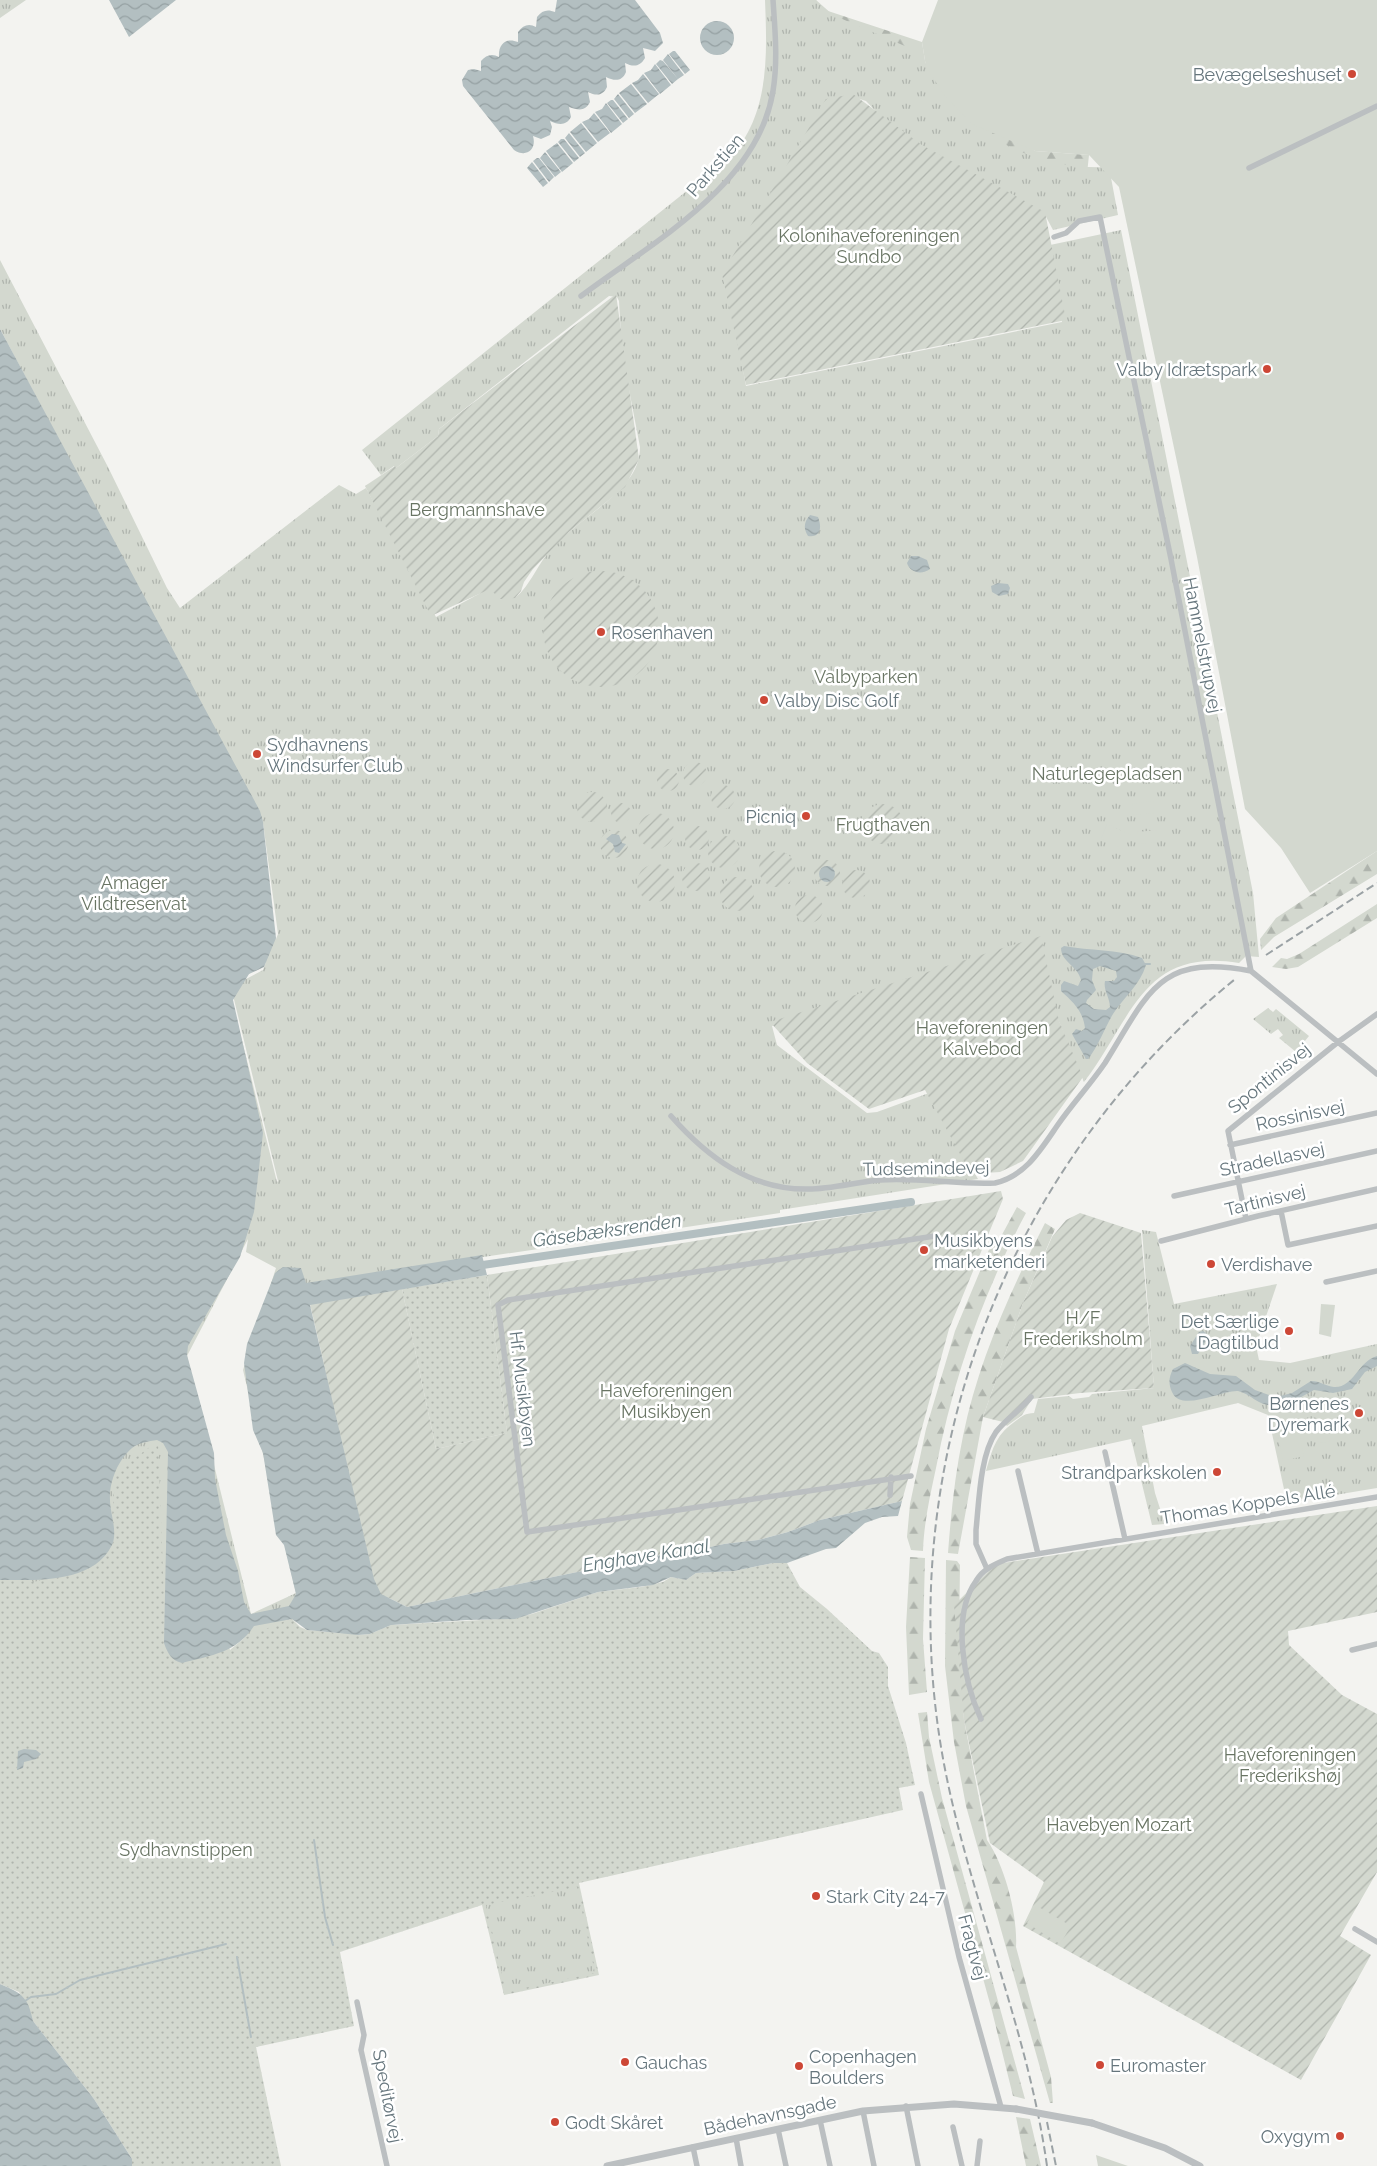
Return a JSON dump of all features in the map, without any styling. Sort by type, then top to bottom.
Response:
[{"type":"street","name":"Parkstien","points":[[581,296],[678,227],[747,158],[758,139],[773,92],[776,50],[774,0]]},
{"type":"street","points":[[1250,168],[1377,106]]},
{"type":"street","name":"Hammelstrupvej","points":[[1054,237],[1066,233],[1079,221],[1100,217],[1169,550],[1251,971]]},
{"type":"street","name":"Tudsemindevej","points":[[672,1116],[692,1140],[721,1163],[743,1176],[769,1184],[806,1189],[880,1180],[978,1184],[1002,1182],[1009,1180],[1027,1167],[1039,1152],[1102,1066],[1140,1004],[1160,983],[1187,968],[1209,966],[1251,971]]},
{"type":"street","points":[[1251,971],[1377,1074]]},
{"type":"street","name":"Spontinisvej","points":[[1246,1219],[1228,1131],[1338,1042],[1377,1014]]},
{"type":"street","name":"Rossinisvej","points":[[1230,1145],[1377,1113]]},
{"type":"street","name":"Stradellasvej","points":[[1174,1196],[1377,1151]]},
{"type":"street","name":"Tartinisvej","points":[[1161,1241],[1246,1219],[1377,1190]]},
{"type":"street","points":[[1281,1211],[1288,1245],[1377,1226]]},
{"type":"street","name":"Hf. Musikbyen","points":[[911,1476],[891,1477],[527,1532],[498,1304],[508,1300],[935,1236]]},
{"type":"street","points":[[1326,1282],[1377,1271]]},
{"type":"street","points":[[987,1569],[976,1544],[976,1530],[988,1448],[997,1431],[1020,1411],[1032,1397]]},
{"type":"street","points":[[1105,1452],[1125,1539]]},
{"type":"street","points":[[1018,1471],[1038,1554]]},
{"type":"street","points":[[890,1495],[891,1477]]},
{"type":"street","name":"Thomas Koppels Allé","points":[[981,1719],[972,1701],[967,1678],[963,1626],[968,1596],[976,1580],[987,1569],[1007,1559],[1377,1497]]},
{"type":"street","points":[[1352,1650],[1377,1644]]},
{"type":"street","name":"Fragtvej","points":[[921,1794],[959,1957],[1002,2107]]},
{"type":"street","points":[[1355,1929],[1377,1942]]},
{"type":"street","name":"Speditørvej","points":[[357,2002],[364,2035],[361,2050],[387,2166]]},
{"type":"street","name":"Bådehavnsgade","points":[[607,2166],[862,2111],[906,2106],[954,2104],[1016,2108],[1092,2123],[1164,2148],[1200,2166]]},
{"type":"street","points":[[906,2106],[918,2166]]},
{"type":"street","points":[[862,2111],[874,2166]]},
{"type":"street","points":[[820,2120],[830,2166]]},
{"type":"street","points":[[953,2127],[962,2166]]},
{"type":"street","points":[[778,2129],[786,2166]]},
{"type":"street","points":[[736,2138],[742,2166]]},
{"type":"street","points":[[978,2166],[980,2141]]},
{"type":"street","points":[[694,2147],[697,2166]]},
{"type":"green space","points":[[0,0],[26,0],[0,18]]},
{"type":"green space","name":"Valbyparken","points":[[765,0],[816,0],[833,15],[921,53],[942,89],[958,108],[975,124],[1015,149],[1037,158],[1061,164],[1084,167],[1109,167],[1118,215],[1053,230],[1044,213],[910,141],[891,127],[866,101],[850,96],[726,277],[746,386],[1062,322],[1050,245],[1121,230],[1253,893],[1259,957],[1246,956],[1239,963],[1206,961],[1181,966],[1160,977],[1143,993],[1084,1082],[1028,947],[772,1026],[777,1045],[867,1113],[877,1112],[929,1093],[978,1179],[780,1210],[780,1213],[302,1284],[396,1624],[350,1636],[290,1619],[186,1662],[166,1648],[158,1441],[116,1472],[109,1549],[90,1566],[34,1582],[0,1579],[0,332],[276,939],[278,934],[263,823],[0,329],[0,260],[108,467],[167,588],[180,608],[339,485],[356,494],[366,488],[436,617],[490,588],[514,598],[528,584],[545,557],[558,542],[623,486],[633,473],[638,462],[640,447],[622,353],[619,301],[617,297],[609,296],[439,429],[438,436],[396,468],[394,466],[381,475],[362,450],[733,154],[754,120],[760,101],[766,61]],"holes":[[[266,962],[263,970],[231,987],[277,1182],[229,988]],[[248,1239],[246,1252],[276,1268],[243,1370],[296,1593],[251,1614],[187,1356]]]},
{"type":"green space","points":[[780,0],[816,0],[822,9],[922,42],[926,67],[1035,151],[1089,155],[1087,174],[1003,152]]},
{"type":"green space","name":"Valby Idrætspark","points":[[938,0],[1377,0],[1377,851],[1310,893],[1281,848],[1245,809],[1197,557],[1119,187],[1089,155],[1035,151],[972,124],[945,96],[926,67],[922,42]]},
{"type":"green space","name":"Kolonihaveforeningen Sundbo","points":[[853,94],[922,145],[1045,212],[1066,320],[746,385],[722,274],[826,99]]},
{"type":"green space","name":"Bergmannshave","points":[[616,294],[639,459],[625,487],[569,532],[533,569],[515,598],[500,599],[490,589],[431,616],[365,486],[395,466],[396,468],[438,436],[439,429]]},
{"type":"green space","name":"Rosenhaven","points":[[601,571],[623,576],[642,588],[654,607],[659,629],[654,651],[642,670],[623,682],[601,687],[579,682],[560,670],[548,651],[543,629],[548,607],[560,588],[579,576]]},
{"type":"green space","points":[[695,762],[704,765],[707,774],[704,783],[695,786],[686,783],[683,774],[686,765]]},
{"type":"green space","points":[[668,769],[676,772],[679,780],[676,788],[668,791],[660,788],[657,780],[660,772]]},
{"type":"green space","points":[[723,785],[732,788],[735,797],[732,806],[723,809],[714,806],[711,797],[714,788]]},
{"type":"green space","points":[[592,792],[603,796],[607,807],[603,818],[592,822],[581,818],[577,807],[581,796]]},
{"type":"green space","points":[[1153,801],[1154,813],[1133,815],[1132,804]]},
{"type":"green space","points":[[617,803],[625,803],[631,809],[631,817],[625,823],[617,823],[611,817],[611,809]]},
{"type":"green space","name":"Frugthaven","points":[[879,804],[887,804],[894,807],[900,813],[903,824],[900,835],[894,841],[887,844],[879,844],[872,841],[866,835],[863,828],[863,820],[866,813],[872,807]]},
{"type":"green space","points":[[656,813],[668,819],[674,831],[668,843],[656,849],[644,843],[638,831],[644,819]]},
{"type":"green space","points":[[1107,824],[1131,835],[1124,849],[1101,839]]},
{"type":"green space","points":[[697,826],[706,829],[709,838],[706,847],[697,850],[688,847],[685,838],[688,829]]},
{"type":"green space","points":[[614,830],[624,834],[628,844],[624,854],[614,858],[604,854],[600,844],[604,834]]},
{"type":"green space","points":[[1157,830],[1159,842],[1138,844],[1137,832]]},
{"type":"green space","points":[[724,836],[730,837],[735,841],[739,846],[739,858],[735,863],[730,867],[724,868],[718,867],[713,863],[709,858],[708,852],[709,846],[713,841],[718,837]]},
{"type":"green space","points":[[777,851],[790,856],[795,869],[790,882],[777,887],[764,882],[759,869],[764,856]]},
{"type":"green space","points":[[1377,851],[1377,874],[1274,937],[1261,950],[1260,939],[1276,918]]},
{"type":"green space","points":[[827,860],[836,864],[840,873],[836,882],[827,886],[818,882],[814,873],[818,864]]},
{"type":"green space","points":[[696,863],[706,867],[710,877],[706,887],[696,891],[686,887],[682,877],[686,867]]},
{"type":"green space","points":[[656,864],[669,870],[675,883],[669,896],[656,902],[643,896],[637,883],[643,870]]},
{"type":"green space","points":[[856,870],[866,874],[870,884],[866,894],[856,898],[846,894],[842,884],[846,874]]},
{"type":"green space","points":[[737,877],[744,878],[749,882],[753,887],[753,901],[749,906],[744,910],[737,911],[730,910],[725,906],[721,901],[720,894],[721,887],[725,882],[730,878]]},
{"type":"green space","points":[[809,895],[819,899],[823,909],[819,919],[809,923],[799,919],[795,909],[799,899]]},
{"type":"green space","points":[[1377,904],[1377,918],[1298,967],[1286,969],[1272,967],[1281,958],[1287,959],[1299,954]]},
{"type":"green space","name":"Haveforeningen Kalvebod","points":[[1041,936],[1059,1021],[1083,1077],[1023,1161],[1000,1172],[971,1174],[925,1090],[869,1109],[807,1063],[770,1022]]},
{"type":"green space","points":[[1268,1008],[1273,1012],[1276,1009],[1309,1036],[1296,1052],[1279,1038],[1283,1035],[1278,1029],[1271,1034],[1253,1019]]},
{"type":"green space","name":"Haveforeningen Musikbyen","points":[[1001,1191],[1003,1199],[949,1329],[902,1501],[820,1520],[788,1532],[758,1540],[724,1544],[683,1553],[665,1554],[407,1607],[381,1594],[374,1579],[310,1304],[402,1289],[436,1449],[507,1433],[487,1275]]},
{"type":"green space","points":[[1017,1207],[1026,1213],[1010,1243],[983,1305],[951,1402],[930,1499],[923,1551],[911,1550],[907,1537],[910,1504],[926,1429],[955,1331],[993,1240],[998,1242]]},
{"type":"green space","name":"H/F Frederiksholm","points":[[1080,1213],[1141,1233],[1154,1388],[1080,1393],[1032,1399],[1022,1415],[1007,1426],[1003,1422],[983,1417],[1023,1303],[1052,1237],[1066,1220]]},
{"type":"green space","points":[[1045,1223],[1055,1229],[1023,1303],[983,1417],[958,1554],[948,1553],[958,1465],[969,1408],[977,1380],[1008,1300]]},
{"type":"green space","points":[[1142,1230],[1156,1232],[1174,1304],[1277,1284],[1256,1346],[1259,1360],[1290,1363],[1377,1344],[1377,1488],[1287,1503],[1268,1415],[1238,1403],[1142,1426],[1155,1493],[1165,1524],[1152,1525],[1131,1439],[986,1471],[995,1444],[1002,1433],[1022,1416],[1034,1413],[1038,1399],[1069,1396],[1073,1399],[1089,1397],[1092,1394],[1154,1388]]},
{"type":"green space","points":[[487,1275],[507,1433],[436,1449],[402,1289]]},
{"type":"green space","points":[[1321,1304],[1335,1305],[1331,1337],[1319,1334]]},
{"type":"green space","points":[[1295,1410],[1304,1456],[1283,1461],[1274,1415]]},
{"type":"green space","points":[[1321,1427],[1327,1427],[1332,1432],[1330,1441],[1321,1443],[1316,1438],[1316,1432]]},
{"type":"green space","name":"Sydhavnstippen","points":[[157,1439],[163,1443],[230,1650],[249,1634],[254,1626],[292,1619],[300,1627],[307,1630],[358,1635],[370,1634],[391,1625],[500,1619],[532,1614],[598,1592],[641,1587],[663,1582],[671,1577],[686,1580],[696,1573],[734,1571],[773,1563],[787,1563],[800,1587],[872,1651],[879,1653],[888,1667],[888,1686],[906,1743],[915,1785],[899,1788],[903,1810],[579,1883],[599,1975],[504,1995],[482,1905],[340,1952],[354,2026],[256,2047],[281,2166],[132,2166],[132,2159],[94,2099],[33,2021],[19,1992],[0,1984],[0,1580],[28,1580],[109,1499],[112,1476],[132,1448]]},
{"type":"green space","name":"Haveforeningen Frederikshøj","points":[[1377,1506],[1377,1612],[1288,1631],[1289,1645],[1342,1695],[1377,1714],[1377,1872],[1340,1936],[1371,1955],[1301,2080],[1023,1926],[1044,1882],[990,1843],[964,1720],[954,1605],[996,1564]]},
{"type":"green space","points":[[910,1557],[925,1558],[923,1639],[927,1692],[909,1695],[906,1627]]},
{"type":"green space","points":[[946,1560],[957,1561],[960,1565],[959,1637],[964,1720],[987,1840],[1005,1877],[1009,1892],[1015,1921],[1016,1947],[1051,2077],[1053,2103],[1050,2103],[966,1806],[954,1742],[945,1666]]},
{"type":"green space","points":[[927,1712],[929,1737],[942,1798],[1025,2099],[1013,2096],[992,2011],[929,1782],[918,1713]]},
{"type":"green space","points":[[577,1887],[595,1973],[506,1992],[486,1905]]},
{"type":"green space","points":[[1037,1906],[1071,1926],[1060,1944],[1027,1923]]},
{"type":"green space","points":[[1016,2117],[1030,2119],[1041,2166],[1026,2166]]},
{"type":"green space","points":[[1096,2155],[1128,2166],[1098,2166]]},
{"type":"water","points":[[109,0],[176,0],[129,37]]},
{"type":"water","points":[[557,0],[635,0],[660,33],[663,43],[655,51],[643,48],[645,58],[639,65],[634,66],[625,63],[626,72],[622,78],[615,80],[606,77],[607,87],[601,94],[596,95],[588,92],[590,102],[584,109],[569,107],[571,117],[567,122],[559,124],[550,121],[552,127],[550,135],[541,139],[533,136],[532,149],[526,153],[518,152],[514,150],[463,86],[462,80],[468,70],[481,71],[481,61],[485,57],[492,55],[499,57],[501,45],[506,41],[518,42],[518,32],[526,25],[536,27],[537,17],[541,13],[548,10],[555,12]]},
{"type":"water","points":[[717,21],[724,22],[729,26],[733,31],[733,45],[729,50],[724,54],[717,55],[710,54],[705,50],[701,45],[700,38],[701,31],[705,26],[710,22]]},
{"type":"water","points":[[673,51],[690,70],[685,74],[669,54]]},
{"type":"water","points":[[668,54],[684,75],[678,79],[663,60]]},
{"type":"water","points":[[660,60],[678,79],[672,84],[656,64]]},
{"type":"water","points":[[655,64],[671,85],[660,94],[644,73],[651,70]]},
{"type":"water","points":[[643,74],[659,94],[648,103],[632,83]]},
{"type":"water","points":[[631,84],[647,104],[635,113],[619,93]]},
{"type":"water","points":[[618,94],[634,114],[629,118],[614,99]]},
{"type":"water","points":[[611,100],[628,119],[623,123],[607,103]]},
{"type":"water","points":[[606,103],[622,124],[611,133],[595,112],[602,109]]},
{"type":"water","points":[[594,113],[610,133],[598,142],[582,122],[589,119]]},
{"type":"water","points":[[581,123],[597,143],[586,152],[570,132]]},
{"type":"water","points":[[569,133],[585,153],[580,157],[565,138]]},
{"type":"water","points":[[564,139],[579,158],[574,162],[558,142]]},
{"type":"water","points":[[557,143],[573,163],[562,172],[546,151]]},
{"type":"water","points":[[545,152],[561,172],[555,177],[540,158]]},
{"type":"water","points":[[537,158],[554,177],[549,182],[533,161]]},
{"type":"water","points":[[532,162],[548,183],[543,187],[527,168]]},
{"type":"water","name":"Amager Vildtreservat","points":[[0,329],[260,811],[263,822],[276,938],[264,967],[249,974],[233,1000],[263,1133],[254,1212],[240,1257],[188,1346],[187,1355],[214,1453],[215,1479],[226,1535],[238,1571],[244,1602],[251,1614],[289,1606],[296,1594],[284,1545],[276,1535],[263,1453],[253,1430],[244,1363],[247,1344],[275,1273],[283,1267],[301,1268],[306,1283],[482,1255],[487,1275],[310,1305],[374,1579],[381,1594],[407,1607],[665,1554],[683,1553],[724,1544],[758,1540],[788,1532],[820,1520],[902,1501],[898,1516],[882,1517],[865,1523],[836,1548],[826,1549],[787,1563],[773,1563],[734,1571],[696,1573],[686,1580],[671,1577],[653,1585],[598,1592],[515,1619],[391,1625],[370,1634],[358,1635],[307,1630],[292,1619],[254,1626],[239,1642],[222,1652],[182,1663],[170,1656],[164,1643],[168,1452],[163,1443],[157,1440],[134,1446],[127,1453],[115,1472],[110,1493],[114,1540],[103,1558],[91,1567],[62,1577],[0,1580]]},
{"type":"water","points":[[810,515],[818,517],[820,524],[818,534],[808,536],[805,530],[805,523]]},
{"type":"water","points":[[911,556],[918,556],[927,560],[930,569],[920,572],[913,571],[907,563]]},
{"type":"water","points":[[998,583],[1008,584],[1010,588],[1008,594],[999,596],[992,592],[991,586]]},
{"type":"water","points":[[612,834],[619,835],[622,843],[626,844],[619,853],[615,852],[613,844],[606,839]]},
{"type":"water","points":[[827,866],[835,874],[827,882],[819,874]]},
{"type":"water","points":[[1064,946],[1133,955],[1142,958],[1146,965],[1136,985],[1113,1014],[1088,1059],[1086,1059],[1072,1034],[1076,1029],[1082,1031],[1085,1028],[1084,1022],[1080,1012],[1061,991],[1061,985],[1064,981],[1078,986],[1081,980],[1077,971],[1064,957],[1061,948]],"holes":[[[1100,966],[1116,971],[1117,977],[1114,981],[1105,981],[1110,1007],[1106,1010],[1094,1009],[1086,1003],[1096,990],[1092,980],[1093,969]]]},
{"type":"water","points":[[1203,1331],[1207,1334],[1207,1339],[1198,1354],[1192,1354],[1190,1346],[1199,1332]]},
{"type":"water","points":[[1377,1356],[1377,1366],[1365,1372],[1352,1389],[1333,1393],[1314,1390],[1288,1403],[1274,1406],[1266,1405],[1238,1391],[1184,1401],[1177,1398],[1172,1392],[1170,1383],[1173,1369],[1185,1363],[1210,1374],[1236,1376],[1255,1390],[1269,1395],[1280,1396],[1292,1393],[1311,1381],[1334,1387],[1341,1386],[1351,1379],[1365,1363]]},
{"type":"water","points":[[24,1749],[36,1750],[41,1754],[36,1759],[24,1762],[23,1768],[17,1770],[18,1751]]},
{"type":"water","points":[[0,1984],[19,1993],[26,2001],[33,2021],[94,2099],[132,2159],[132,2166],[0,2166]]},
{"type":"waterway","points":[[1145,964],[1150,964]]},
{"type":"waterway","name":"Gåsebæksrenden","points":[[476,1266],[911,1202]]},
{"type":"waterway","points":[[314,1840],[325,1917],[333,1945]]},
{"type":"waterway","points":[[25,2001],[31,1997],[56,1994],[80,1980],[226,1944]]},
{"type":"waterway","points":[[237,1957],[251,2037]]},
{"type":"railway","points":[[1266,955],[1377,883]]},
{"type":"railway","points":[[1047,2166],[1027,2065],[968,1865],[944,1764],[931,1654],[934,1544],[951,1436],[982,1332],[1027,1233],[1084,1140],[1153,1055],[1234,980]]},
{"type":"railway","points":[[1047,2122],[1056,2166]]},
{"type":"place","name":"Bevægelseshuset","points":[[1352,74]]},
{"type":"place","name":"Valby Idrætspark","points":[[1267,369]]},
{"type":"place","name":"Rosenhaven","points":[[601,632]]},
{"type":"place","name":"Valby Disc Golf","points":[[764,700]]},
{"type":"place","name":"Sydhavnens Windsurfer Club","points":[[257,754]]},
{"type":"place","name":"Picniq","points":[[806,816]]},
{"type":"place","name":"Musikbyens marketenderi","points":[[924,1250]]},
{"type":"place","name":"Verdishave","points":[[1211,1264]]},
{"type":"place","name":"Det Særlige Dagtilbud","points":[[1289,1331]]},
{"type":"place","name":"Børnenes Dyremark","points":[[1359,1413]]},
{"type":"place","name":"Strandparkskolen","points":[[1217,1472]]},
{"type":"place","name":"Stark City 24-7","points":[[816,1896]]},
{"type":"place","name":"Gauchas","points":[[625,2062]]},
{"type":"place","name":"Euromaster","points":[[1100,2065]]},
{"type":"place","name":"Copenhagen Boulders","points":[[799,2066]]},
{"type":"place","name":"Godt Skåret","points":[[555,2122]]},
{"type":"place","name":"Oxygym","points":[[1340,2136]]},
{"type":"park label","name":"Naturlegepladsen","points":[[1107,773]]},
{"type":"park label","name":"Havebyen Mozart","points":[[1119,1824]]},
{"type":"water label","name":"Enghave Kanal","points":[[646,1555]]}]
